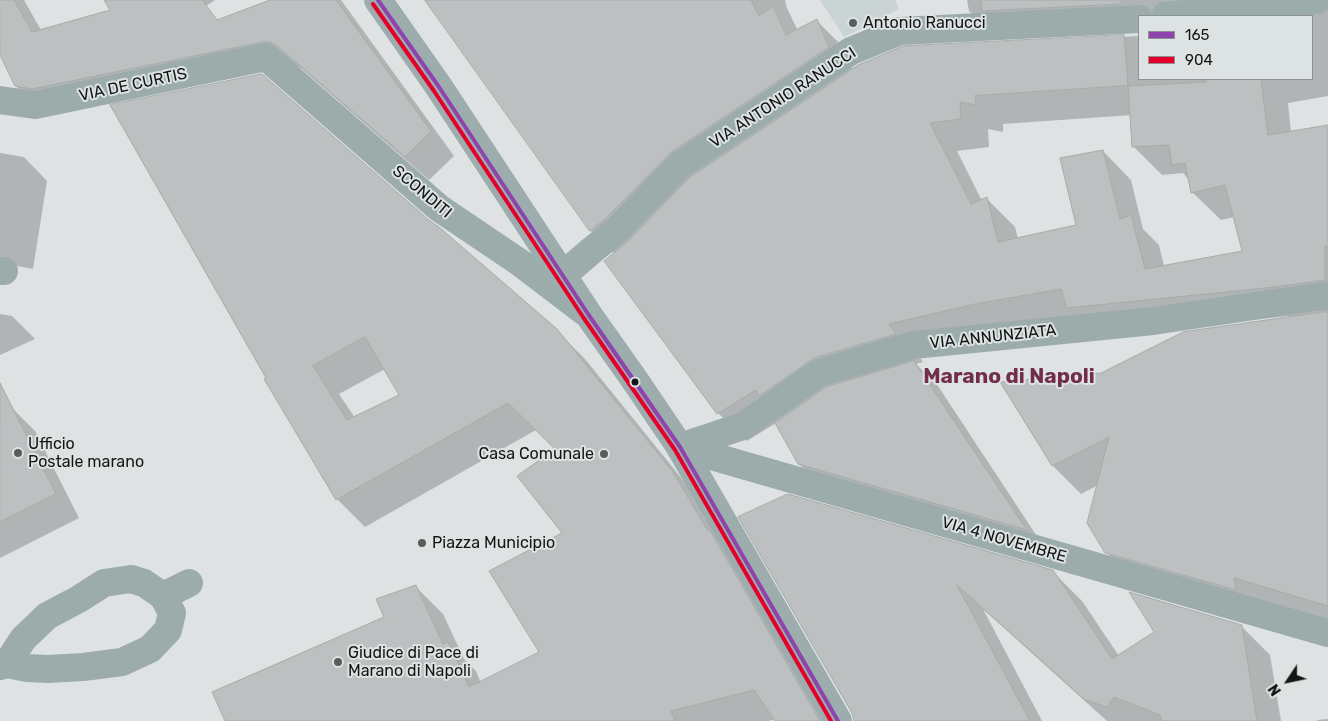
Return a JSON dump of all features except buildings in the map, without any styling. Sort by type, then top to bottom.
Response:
[{"type":"main road","points":[[378,0],[439,87],[588,314],[680,447],[838,721]]},
{"type":"street","points":[[1174,15],[1317,0]]},
{"type":"street","name":"VIA ANTONIO RANUCCI","points":[[563,276],[618,230],[680,165],[851,51],[900,31],[1138,19]]},
{"type":"street","name":"VIA DE CURTIS","points":[[0,100],[35,106],[266,57]]},
{"type":"street","name":"SCONDITI","points":[[266,57],[439,208],[522,264],[588,314]]},
{"type":"street","name":"VIA ANNUNZIATA","points":[[680,447],[743,426],[819,374],[913,345],[1153,321],[1328,296]]},
{"type":"street","name":"VIA 4 NOVEMBRE","points":[[680,447],[1328,633]]},
{"type":"street","points":[[131,579],[144,583],[163,596],[172,612],[168,630],[150,649],[122,662],[48,669],[3,665],[23,639],[47,616],[104,583],[131,579]]},
{"type":"street","points":[[163,596],[189,583]]},
{"type":"shaded area","name":"Antonio Ranucci","points":[[820,0],[895,0],[899,9],[844,37]]},
{"type":"transit line","name":"165","points":[[378,0],[439,87],[588,314],[680,447],[838,721]]},
{"type":"transit line","name":"904","points":[[373,4],[434,91],[583,317],[675,450],[831,721]]},
{"type":"place","name":"Antonio Ranucci","points":[[853,23]]},
{"type":"place","name":"Ufficio Postale marano","points":[[18,453]]},
{"type":"place","name":"Casa Comunale","points":[[604,454]]},
{"type":"place","name":"Piazza Municipio","points":[[422,543]]},
{"type":"place","name":"Giudice di Pace di Marano di Napoli","points":[[338,662]]},
{"type":"district","name":"Marano di Napoli","points":[[1009,377]]}]
